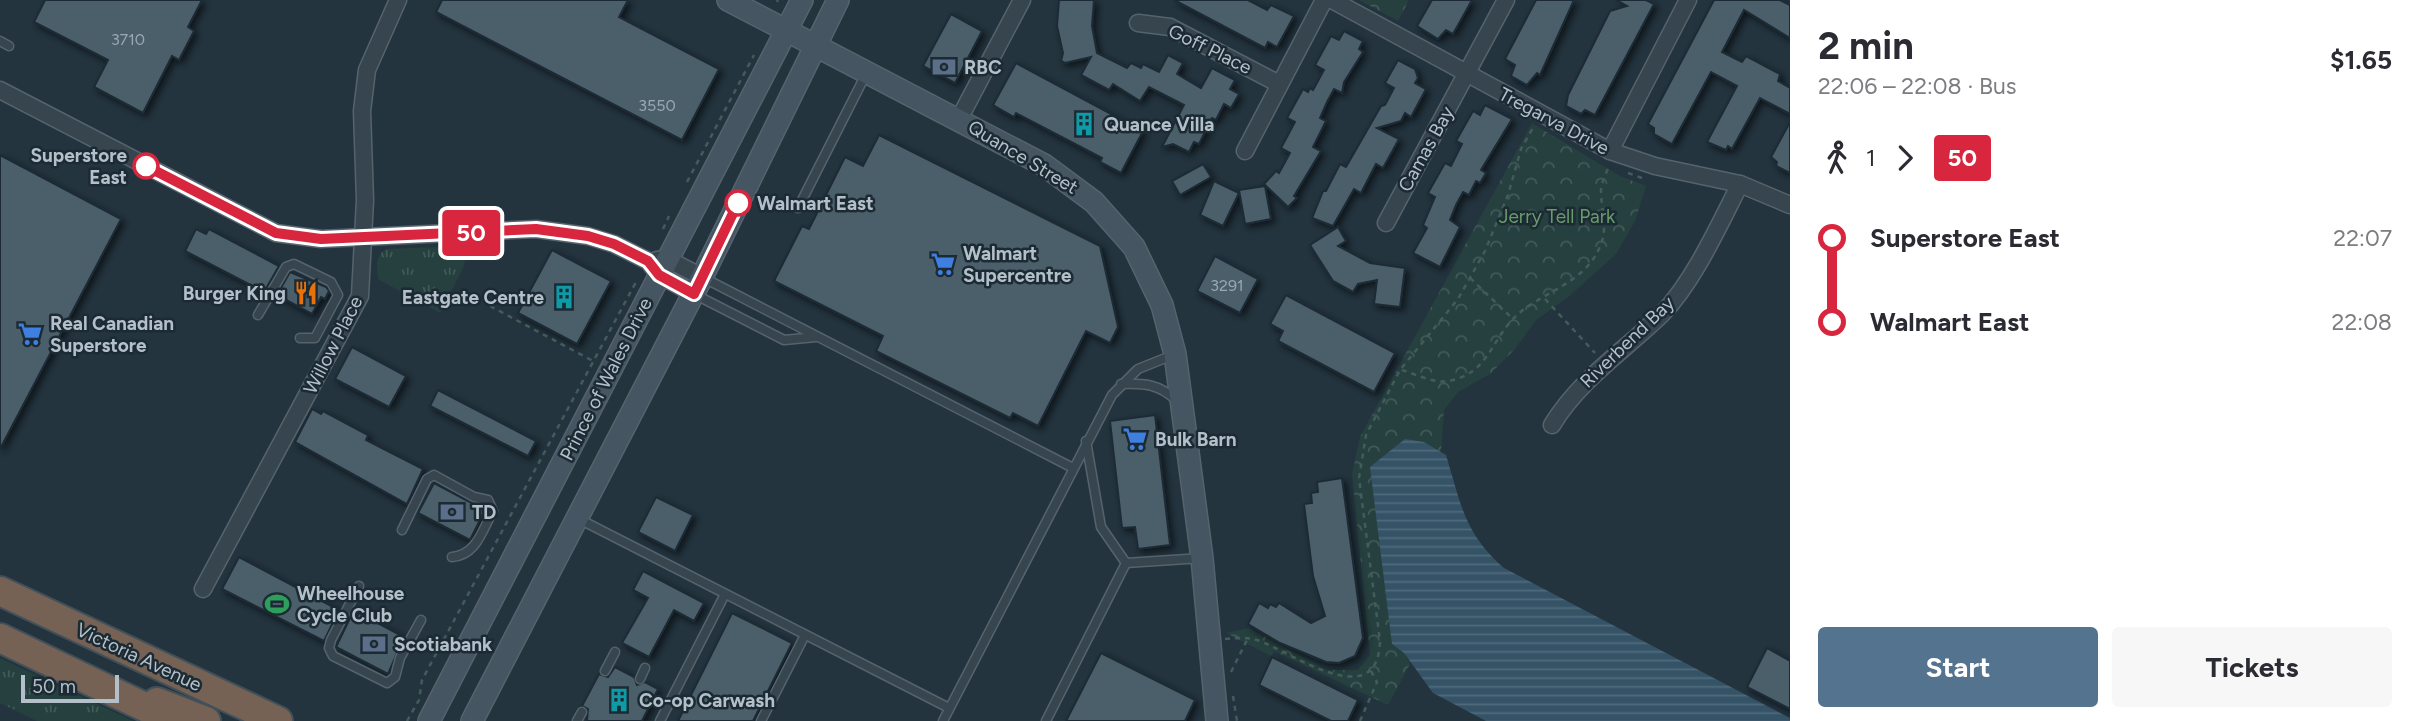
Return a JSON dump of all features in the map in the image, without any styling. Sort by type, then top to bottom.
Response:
[{"type":"highway","name":"Victoria Avenue","points":[[0,591],[278,721]]},
{"type":"highway","points":[[0,600],[88,634]]},
{"type":"highway","points":[[0,638],[174,721]]},
{"type":"highway","points":[[34,654],[206,721]]},
{"type":"main road","name":"Quance Street","points":[[728,0],[959,119],[1072,183],[1116,224],[1150,275],[1170,328],[1202,558],[1217,721]]},
{"type":"main road","name":"Prince of Wales Drive","points":[[429,721],[653,269],[802,0]]},
{"type":"main road","name":"Prince of Wales Drive","points":[[471,721],[579,519],[698,286],[838,0]]},
{"type":"street","name":"Willow Place","points":[[203,589],[360,296],[365,200],[362,111],[366,70],[398,0]]},
{"type":"street","points":[[959,119],[1022,0]]},
{"type":"street","points":[[1245,150],[1324,0]]},
{"type":"street","name":"Tregarva Drive","points":[[1332,0],[1609,158],[1695,172],[1740,184],[1790,205]]},
{"type":"street","name":"Camas Bay","points":[[1386,223],[1506,0]]},
{"type":"street","points":[[1609,158],[1688,0]]},
{"type":"street","name":"Goff Place","points":[[1138,23],[1170,27],[1279,84]]},
{"type":"street","points":[[2,95],[264,229],[303,238],[361,238],[536,229],[588,236],[614,244],[653,269],[698,286]]},
{"type":"street","name":"Riverbend Bay","points":[[1552,425],[1567,400],[1664,312],[1682,289],[1740,184]]},
{"type":"lane","points":[[0,41],[9,46]]},
{"type":"lane","points":[[797,208],[867,72]]},
{"type":"lane","points":[[258,315],[286,267],[293,264],[331,282],[338,295],[323,325],[315,338],[300,338]]},
{"type":"lane","points":[[698,286],[784,340],[816,337]]},
{"type":"lane","points":[[698,286],[816,337],[1073,468]]},
{"type":"lane","points":[[943,721],[1086,441],[1121,384],[1138,369],[1175,354]]},
{"type":"lane","points":[[1121,384],[1149,383],[1166,391],[1182,407]]},
{"type":"lane","points":[[1086,441],[1101,527],[1126,563]]},
{"type":"lane","points":[[402,530],[427,478],[434,475],[474,497],[488,500],[492,511],[473,549],[464,556],[452,556]]},
{"type":"lane","points":[[579,519],[949,708]]},
{"type":"lane","points":[[1126,563],[1202,558]]},
{"type":"lane","points":[[1046,721],[1126,563]]},
{"type":"lane","points":[[359,586],[331,640],[329,648],[333,656],[387,683],[395,677],[400,658],[421,620]]},
{"type":"lane","points":[[660,721],[725,594]]},
{"type":"lane","points":[[761,721],[805,635]]},
{"type":"lane","points":[[605,671],[615,652]]},
{"type":"lane","points":[[639,679],[645,668]]},
{"type":"lane","points":[[578,721],[582,712]]},
{"type":"path","points":[[686,184],[745,68],[760,47]]},
{"type":"path","points":[[1230,674],[1248,638],[1332,674],[1352,677],[1370,669],[1377,661],[1380,641],[1359,478],[1360,457],[1367,435],[1400,370],[1458,299],[1508,195],[1521,149],[1534,126]]},
{"type":"path","points":[[1400,370],[1447,382],[1469,373],[1489,357],[1513,319],[1588,265],[1601,246],[1605,226],[1600,188],[1609,158]]},
{"type":"path","points":[[659,239],[672,213]]},
{"type":"path","points":[[407,721],[419,700],[422,680],[593,361],[653,269]]},
{"type":"path","points":[[1469,278],[1513,319]]},
{"type":"path","points":[[1545,298],[1604,364]]},
{"type":"path","points":[[490,306],[593,361]]},
{"type":"path","points":[[1360,721],[1377,682],[1370,669]]},
{"type":"path","points":[[1231,685],[1237,721]]},
{"type":"green space","points":[[1359,0],[1409,0],[1398,21]]},
{"type":"green space","name":"Jerry Tell Park","points":[[1532,123],[1618,175],[1646,186],[1635,221],[1616,254],[1568,297],[1536,320],[1514,350],[1490,374],[1458,392],[1444,410],[1441,452],[1424,442],[1404,653],[1410,664],[1388,705],[1274,651],[1271,656],[1226,633],[1249,628],[1327,670],[1358,670],[1370,655],[1352,474],[1360,437]]},
{"type":"green space","points":[[470,246],[462,270],[440,313],[378,279],[378,259],[386,249]]},
{"type":"green space","points":[[0,658],[133,721],[37,721],[0,703]]},
{"type":"water","points":[[1405,439],[1424,442],[1446,455],[1460,503],[1472,530],[1504,568],[1790,718],[1790,721],[1486,721],[1433,693],[1404,653],[1392,644],[1370,467]]},
{"type":"building","points":[[45,0],[202,0],[188,27],[194,31],[179,60],[172,56],[143,113],[94,87],[108,60],[34,22]]},
{"type":"building","points":[[442,0],[628,0],[619,17],[719,69],[682,140],[436,12]]},
{"type":"building","points":[[1059,0],[1094,0],[1092,26],[1097,53],[1127,68],[1131,63],[1141,68],[1143,64],[1159,72],[1168,55],[1183,63],[1177,74],[1201,88],[1212,68],[1235,80],[1230,89],[1239,94],[1231,108],[1224,104],[1216,120],[1212,118],[1199,144],[1194,142],[1189,152],[1173,144],[1162,147],[1184,105],[1149,87],[1140,101],[1113,84],[1109,90],[1081,75],[1091,57],[1065,63],[1061,61],[1063,53],[1057,26]]},
{"type":"building","points":[[1174,0],[1248,0],[1267,10],[1271,5],[1294,16],[1277,47],[1268,42],[1265,48]]},
{"type":"building","points":[[1432,0],[1472,0],[1453,34],[1446,30],[1438,39],[1417,26]]},
{"type":"building","points":[[1536,0],[1574,0],[1540,75],[1537,73],[1527,85],[1511,76],[1515,65],[1505,59]]},
{"type":"building","points":[[1616,0],[1646,0],[1654,4],[1595,115],[1585,110],[1581,114],[1566,106],[1568,95],[1610,11],[1627,6]]},
{"type":"building","points":[[1714,0],[1780,0],[1790,5],[1790,38],[1744,10],[1722,52],[1742,62],[1746,56],[1780,74],[1778,81],[1790,88],[1790,114],[1760,98],[1732,149],[1728,146],[1726,150],[1707,142],[1737,86],[1711,72],[1672,144],[1654,134],[1654,128],[1648,124]]},
{"type":"building","points":[[951,14],[982,31],[955,83],[923,66]]},
{"type":"building","points":[[1344,31],[1363,41],[1359,49],[1363,52],[1344,82],[1342,93],[1334,89],[1327,102],[1320,118],[1326,121],[1313,147],[1321,151],[1294,196],[1297,198],[1288,207],[1264,184],[1276,171],[1279,173],[1290,153],[1281,148],[1295,122],[1287,118],[1303,89],[1308,92],[1310,88],[1313,90],[1324,70],[1315,65],[1331,36],[1339,40]]},
{"type":"building","points":[[1398,60],[1415,69],[1418,78],[1415,83],[1426,89],[1411,117],[1405,113],[1401,121],[1377,128],[1399,139],[1383,168],[1376,164],[1361,193],[1354,189],[1333,226],[1312,218],[1323,191],[1326,191],[1340,164],[1346,167],[1381,106],[1385,105],[1394,88],[1385,83]]},
{"type":"building","name":"Quance Villa","points":[[1016,63],[1143,131],[1121,173],[1100,162],[1102,158],[1016,113],[1014,117],[993,105]]},
{"type":"building","points":[[1485,105],[1512,119],[1481,170],[1486,173],[1480,183],[1476,181],[1469,195],[1463,192],[1456,205],[1450,220],[1460,227],[1440,267],[1413,253],[1427,228],[1423,225],[1435,197],[1428,193],[1445,163],[1451,166],[1462,144],[1456,141],[1473,111],[1480,115]]},
{"type":"building","points":[[1790,122],[1790,173],[1776,166],[1777,162],[1771,157]]},
{"type":"building","name":"Walmart Supercentre","points":[[879,135],[1100,246],[1118,327],[1110,343],[1086,331],[1038,426],[1013,413],[1010,418],[876,351],[883,336],[774,281],[802,226],[809,229],[845,157],[863,166]]},
{"type":"building","name":"Real Canadian Superstore","points":[[0,155],[121,219],[0,449]]},
{"type":"building","points":[[1203,164],[1211,177],[1180,195],[1172,181]]},
{"type":"building","points":[[1214,181],[1239,193],[1223,226],[1200,215]]},
{"type":"building","points":[[1265,186],[1271,219],[1245,224],[1239,190]]},
{"type":"building","points":[[1338,227],[1346,241],[1338,246],[1370,263],[1405,268],[1400,307],[1374,304],[1377,280],[1358,284],[1353,292],[1333,281],[1310,245]]},
{"type":"building","points":[[196,229],[206,234],[209,229],[279,266],[264,292],[185,251]]},
{"type":"building","name":"Eastgate Centre","points":[[552,250],[611,281],[577,344],[518,313]]},
{"type":"building","points":[[1215,256],[1258,279],[1240,313],[1197,291]]},
{"type":"building","name":"Burger King","points":[[290,272],[326,287],[329,291],[325,299],[321,297],[312,314],[277,295]]},
{"type":"building","points":[[1286,295],[1395,353],[1374,392],[1278,341],[1283,331],[1270,324]]},
{"type":"building","points":[[352,347],[406,376],[389,407],[335,379]]},
{"type":"building","points":[[438,390],[536,441],[528,456],[430,406]]},
{"type":"building","points":[[312,409],[321,414],[323,411],[368,435],[366,440],[423,469],[407,504],[295,442]]},
{"type":"building","points":[[1155,415],[1170,545],[1138,549],[1135,527],[1122,528],[1110,421]]},
{"type":"building","points":[[1342,478],[1363,638],[1355,656],[1339,663],[1326,662],[1280,643],[1248,624],[1259,603],[1268,608],[1270,604],[1276,607],[1279,603],[1311,623],[1325,616],[1313,576],[1304,504],[1312,503],[1311,493],[1318,492],[1317,482]]},
{"type":"building","name":"TD","points":[[434,483],[485,510],[470,540],[418,513]]},
{"type":"building","points":[[656,497],[693,515],[675,551],[638,532]]},
{"type":"building","points":[[239,557],[339,610],[324,641],[222,589]]},
{"type":"building","points":[[643,571],[704,603],[694,621],[674,610],[649,657],[622,643],[648,598],[633,590]]},
{"type":"building","name":"Scotiabank","points":[[359,613],[404,637],[388,674],[336,647],[351,616],[356,619]]},
{"type":"building","points":[[732,613],[792,643],[753,721],[678,721]]},
{"type":"building","points":[[1767,648],[1790,661],[1790,709],[1747,687]]},
{"type":"building","points":[[1101,653],[1195,700],[1185,721],[1066,721]]},
{"type":"building","points":[[1272,657],[1358,700],[1348,721],[1331,721],[1259,685]]},
{"type":"building","name":"Co-op Carwash","points":[[615,667],[634,677],[637,685],[645,682],[658,689],[642,721],[587,721],[588,709],[582,706],[599,674],[608,677]]},
{"type":"bus line","name":"50","points":[[146,166],[250,222],[276,233],[321,239],[536,229],[588,236],[614,244],[648,261],[659,275],[694,294],[738,203]]},
{"type":"place","name":"RBC","points":[[944,67]]},
{"type":"place","name":"Quance Villa","points":[[1084,124]]},
{"type":"place","name":"Superstore East","points":[[146,166]]},
{"type":"place","name":"Walmart East","points":[[738,203]]},
{"type":"place","name":"Walmart Supercentre","points":[[943,264]]},
{"type":"place","name":"Burger King","points":[[306,293]]},
{"type":"place","name":"Eastgate Centre","points":[[564,297]]},
{"type":"place","name":"Real Canadian Superstore","points":[[30,334]]},
{"type":"place","name":"Bulk Barn","points":[[1135,439]]},
{"type":"place","name":"TD","points":[[452,512]]},
{"type":"place","name":"Wheelhouse Cycle Club","points":[[277,604]]},
{"type":"place","name":"Scotiabank","points":[[374,644]]},
{"type":"place","name":"Co-op Carwash","points":[[619,700]]}]
